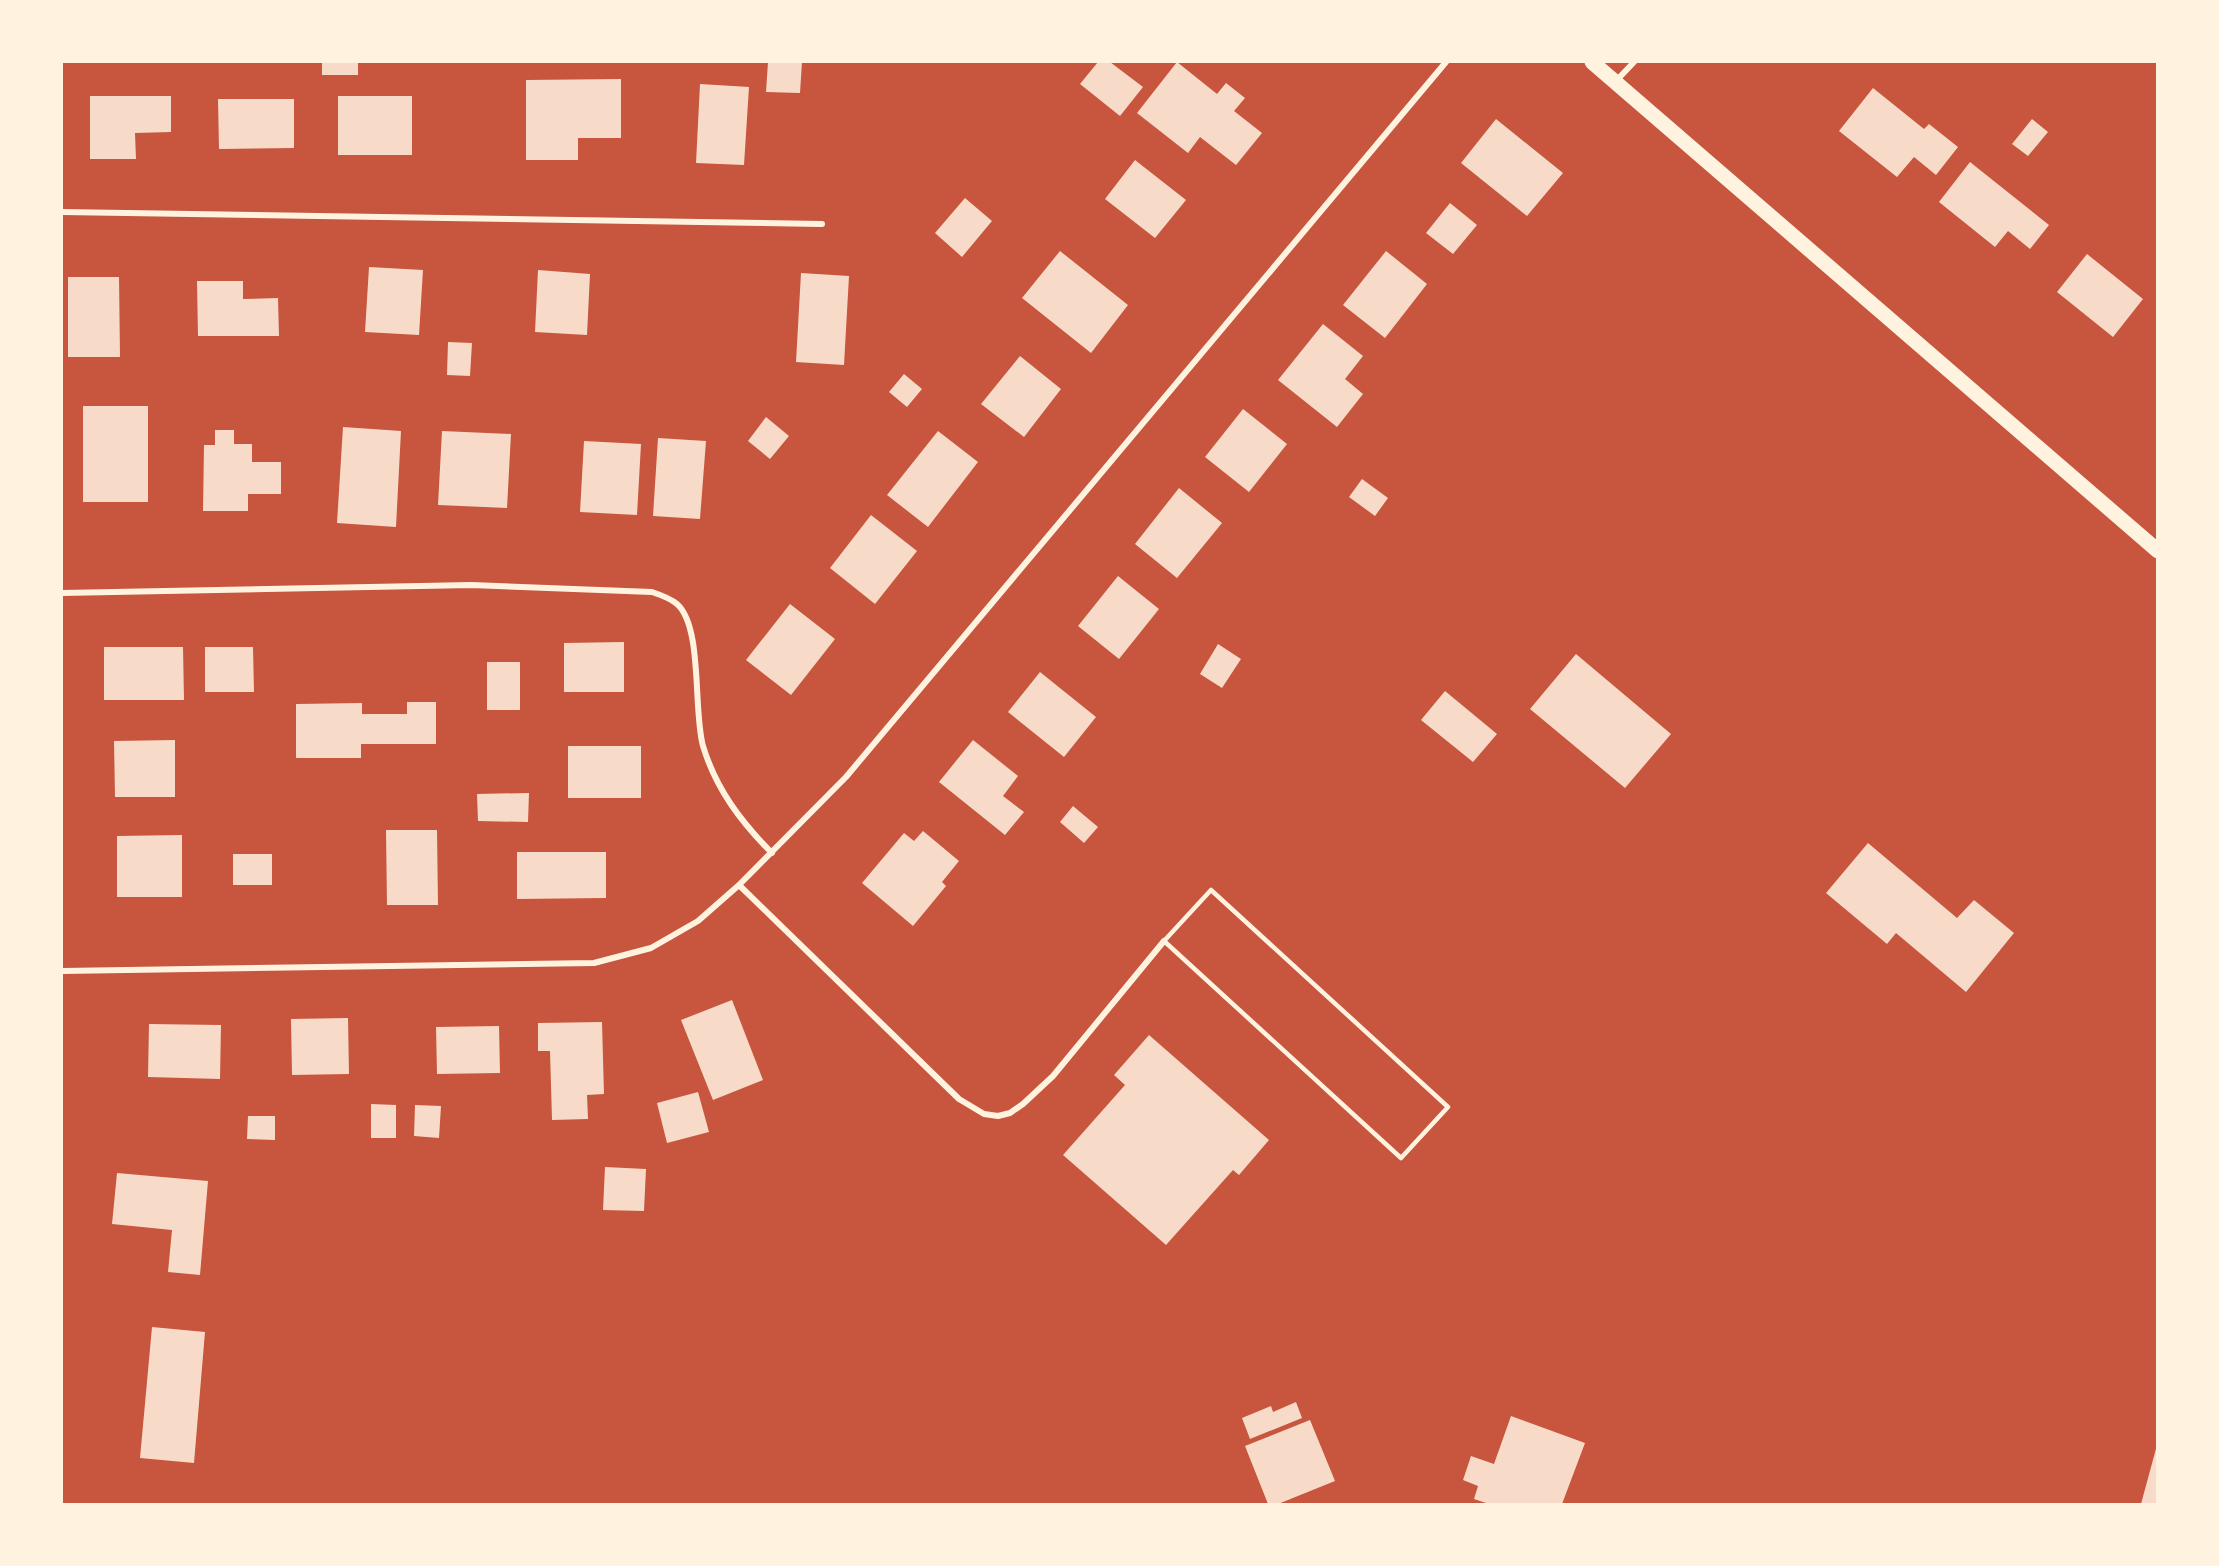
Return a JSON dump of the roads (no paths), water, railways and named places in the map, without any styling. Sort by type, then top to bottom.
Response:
[{"type":"main road","points":[[1592,62],[2157,551]]},
{"type":"street","points":[[62,971],[594,963],[624,958],[675,938],[698,921],[772,853],[876,743],[1446,62]]},
{"type":"street","points":[[1616,82],[1634,62]]},
{"type":"street","points":[[62,212],[822,224]]},
{"type":"street","points":[[62,593],[471,585],[652,592],[678,605],[684,614],[693,645],[698,720],[711,768],[734,811],[772,853]]},
{"type":"street","points":[[739,885],[959,1099],[984,1114],[998,1116],[1010,1113],[1038,1092],[1164,941]]},
{"type":"lane","points":[[1211,890],[1448,1107],[1401,1158],[1164,941],[1211,890]]}]
